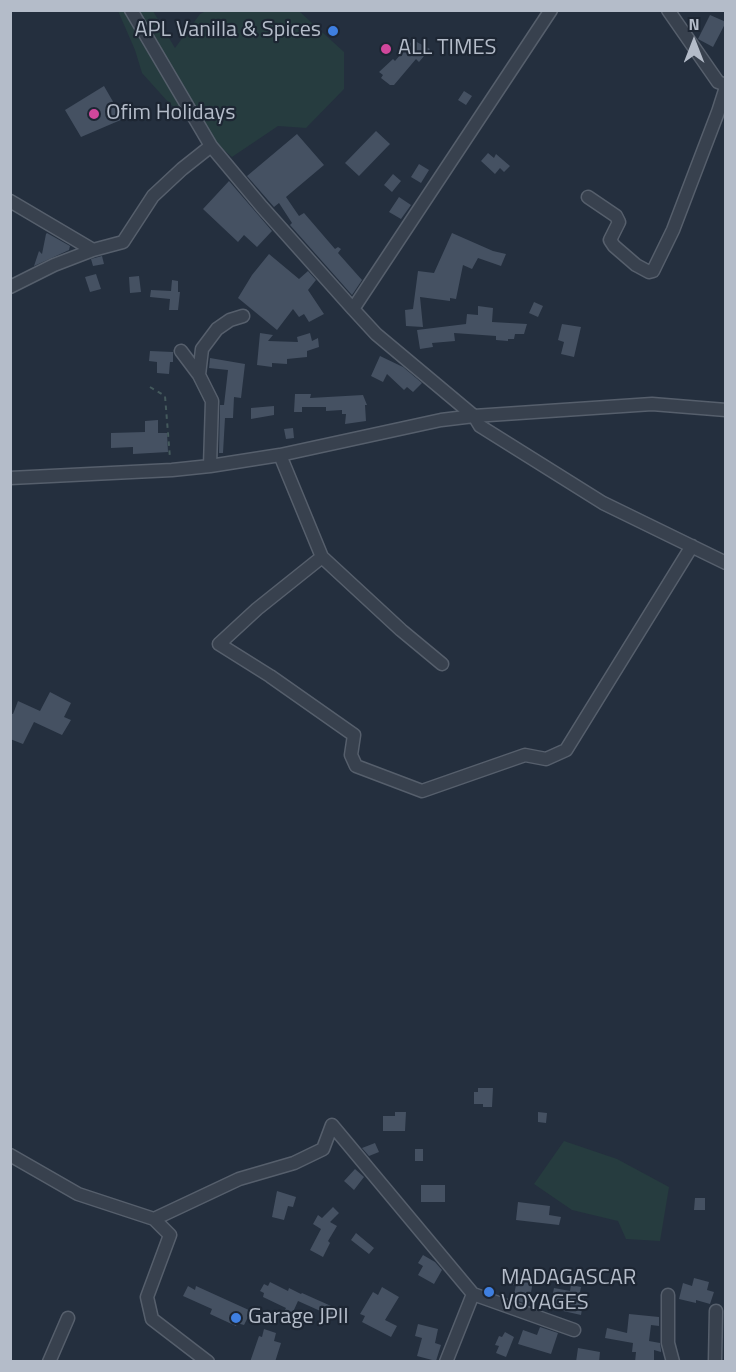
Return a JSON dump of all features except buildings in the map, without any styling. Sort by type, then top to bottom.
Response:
[{"type":"street","points":[[131,10],[212,146],[262,207],[376,334],[474,416],[480,426],[603,503],[726,563]]},
{"type":"street","points":[[354,309],[551,10]]},
{"type":"street","points":[[588,197],[616,216],[619,222],[610,240],[614,246],[636,265],[649,272],[653,271],[673,230],[726,86],[718,82],[668,10]]},
{"type":"street","points":[[10,287],[54,265],[93,250],[123,242],[153,196],[182,169],[212,146]]},
{"type":"street","points":[[10,201],[93,250]]},
{"type":"street","points":[[199,375],[202,349],[216,329],[230,320],[243,316]]},
{"type":"street","points":[[181,351],[199,375],[212,401],[210,466]]},
{"type":"street","points":[[10,478],[210,466],[280,455],[441,420],[474,416],[652,404],[726,410]]},
{"type":"street","points":[[280,455],[322,557],[401,630],[442,664]]},
{"type":"street","points":[[322,557],[257,609],[219,644],[270,676],[354,735],[351,755],[356,766],[422,791],[525,755],[546,759],[566,750],[692,546]]},
{"type":"street","points":[[154,1219],[239,1179],[294,1163],[323,1149],[332,1125],[473,1294],[574,1330]]},
{"type":"street","points":[[10,1155],[78,1194],[154,1219],[170,1235],[147,1298],[152,1319],[208,1362]]},
{"type":"street","points":[[446,1362],[473,1294]]},
{"type":"street","points":[[668,1295],[668,1343],[673,1362]]},
{"type":"street","points":[[715,1362],[717,1311]]},
{"type":"street","points":[[49,1362],[68,1317]]},
{"type":"path","points":[[150,387],[165,396],[172,470]]},
{"type":"green space","points":[[118,11],[153,11],[175,48],[200,14],[206,11],[300,12],[344,52],[344,89],[306,128],[278,126],[232,157],[169,103],[142,73]]},
{"type":"green space","points":[[564,1141],[617,1159],[669,1187],[660,1241],[626,1239],[618,1221],[572,1210],[534,1184]]},
{"type":"place","name":"APL Vanilla & Spices","points":[[333,31]]},
{"type":"place","name":"ALL TIMES","points":[[386,49]]},
{"type":"place","name":"Ofim Holidays","points":[[94,114]]},
{"type":"place","name":"MADAGASCAR VOYAGES","points":[[489,1292]]},
{"type":"place","name":"Garage JPII","points":[[236,1318]]}]
